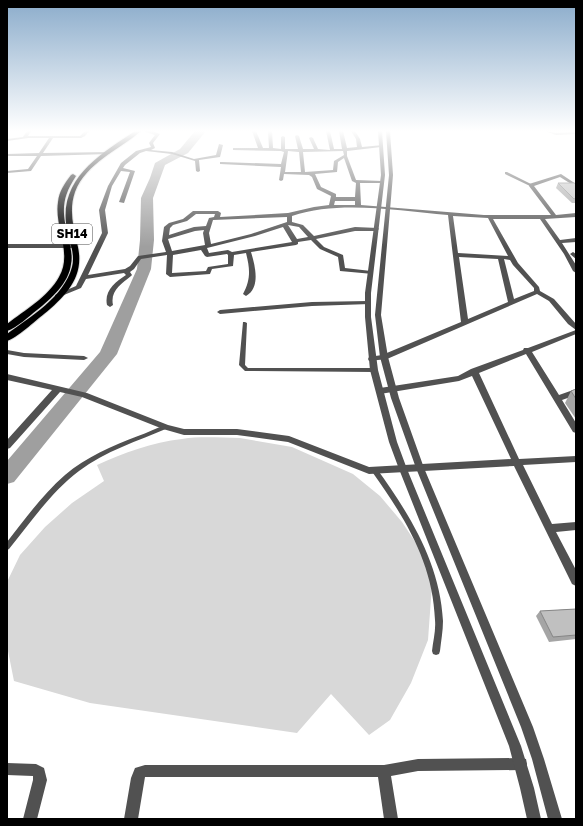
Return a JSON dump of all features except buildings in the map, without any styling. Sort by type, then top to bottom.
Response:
[{"type":"main road","name":"SH14","points":[[7,328],[44,298],[64,276],[68,266],[67,247],[60,221],[61,205],[65,190],[80,170]]},
{"type":"main road","name":"SH14","points":[[7,338],[44,310],[71,279],[76,267],[76,246],[69,220],[72,190],[87,170]]},
{"type":"street","points":[[7,172],[29,170]]},
{"type":"street","points":[[57,296],[77,288],[105,233],[102,209],[110,186],[119,170]]},
{"type":"street","points":[[122,202],[133,171],[123,170]]},
{"type":"street","points":[[281,180],[283,170]]},
{"type":"street","points":[[283,173],[312,174],[315,172],[336,171],[336,170]]},
{"type":"street","points":[[350,170],[354,181],[382,182]]},
{"type":"street","points":[[387,170],[382,182],[368,303],[374,370],[393,442],[403,469],[515,746],[534,819]]},
{"type":"street","points":[[387,170],[389,209],[378,315],[384,357],[393,390],[420,468],[527,727],[538,758],[555,819]]},
{"type":"street","points":[[312,174],[317,187],[331,193],[333,199],[331,206]]},
{"type":"street","points":[[555,217],[531,185],[562,175],[576,186]]},
{"type":"street","points":[[358,182],[358,206]]},
{"type":"street","points":[[333,199],[357,200]]},
{"type":"street","points":[[376,229],[355,229],[297,241],[295,243],[231,254],[228,252],[207,255],[205,247],[207,228],[211,218],[289,215],[318,207],[358,206],[489,216],[542,218],[576,215]]},
{"type":"street","points":[[217,218],[218,212],[193,212],[185,220],[169,225],[166,238],[166,243],[170,254],[169,274],[172,276],[208,273],[210,268],[232,264],[231,254]]},
{"type":"street","points":[[450,213],[465,323]]},
{"type":"street","points":[[287,224],[290,221],[289,215]]},
{"type":"street","points":[[489,216],[511,258],[537,288],[537,292],[558,304],[566,320],[576,328]]},
{"type":"street","points":[[542,218],[559,242],[573,255],[576,271]]},
{"type":"street","points":[[185,220],[191,223],[194,229]]},
{"type":"street","points":[[83,277],[95,277],[104,274],[126,271],[130,269],[140,257],[170,254],[248,238],[287,224],[301,226],[326,250],[341,256],[342,270],[371,273]]},
{"type":"street","points":[[287,224],[297,241]]},
{"type":"street","points":[[166,238],[194,229],[207,228]]},
{"type":"street","points":[[559,242],[576,240]]},
{"type":"street","points":[[7,254],[10,246],[76,246]]},
{"type":"street","points":[[246,294],[254,280],[248,252]]},
{"type":"street","points":[[456,255],[511,258]]},
{"type":"street","points":[[500,258],[512,303]]},
{"type":"street","points":[[110,306],[109,300],[115,285],[129,275],[126,271]]},
{"type":"street","points":[[372,360],[384,357],[537,292]]},
{"type":"street","points":[[220,312],[312,304],[368,303]]},
{"type":"street","points":[[380,391],[451,379],[474,372],[576,332]]},
{"type":"street","points":[[527,350],[576,430]]},
{"type":"street","points":[[7,352],[24,355],[84,358]]},
{"type":"street","points":[[474,372],[517,463],[576,581]]},
{"type":"street","points":[[7,377],[84,395],[166,428],[184,432],[237,432],[289,439],[369,471],[576,459]]},
{"type":"street","points":[[7,446],[58,389]]},
{"type":"street","points":[[557,399],[576,392]]},
{"type":"street","points":[[549,528],[576,526]]},
{"type":"street","points":[[131,819],[138,778],[140,773],[145,771],[384,771],[418,765],[520,764]]},
{"type":"street","points":[[7,769],[36,770],[39,773],[40,780],[30,819]]},
{"type":"street","points":[[384,771],[391,819]]},
{"type":"lane","points":[[506,173],[531,185]]},
{"type":"lane","points":[[246,323],[242,365],[248,370],[374,370]]},
{"type":"lane","points":[[7,547],[46,499],[64,480],[78,469],[98,456],[166,428]]},
{"type":"lane","points":[[374,471],[405,514],[427,558],[435,584],[439,621],[436,651]]},
{"type":"shaded area","points":[[211,437],[240,438],[292,447],[353,474],[380,496],[402,522],[424,555],[432,585],[428,640],[411,683],[390,720],[369,735],[331,694],[297,733],[90,703],[14,681],[7,646],[7,582],[20,555],[45,527],[72,503],[104,481],[97,465],[117,456],[171,440]]},
{"type":"waterway","points":[[7,476],[108,354],[144,269],[147,240],[147,198],[158,170]]}]
